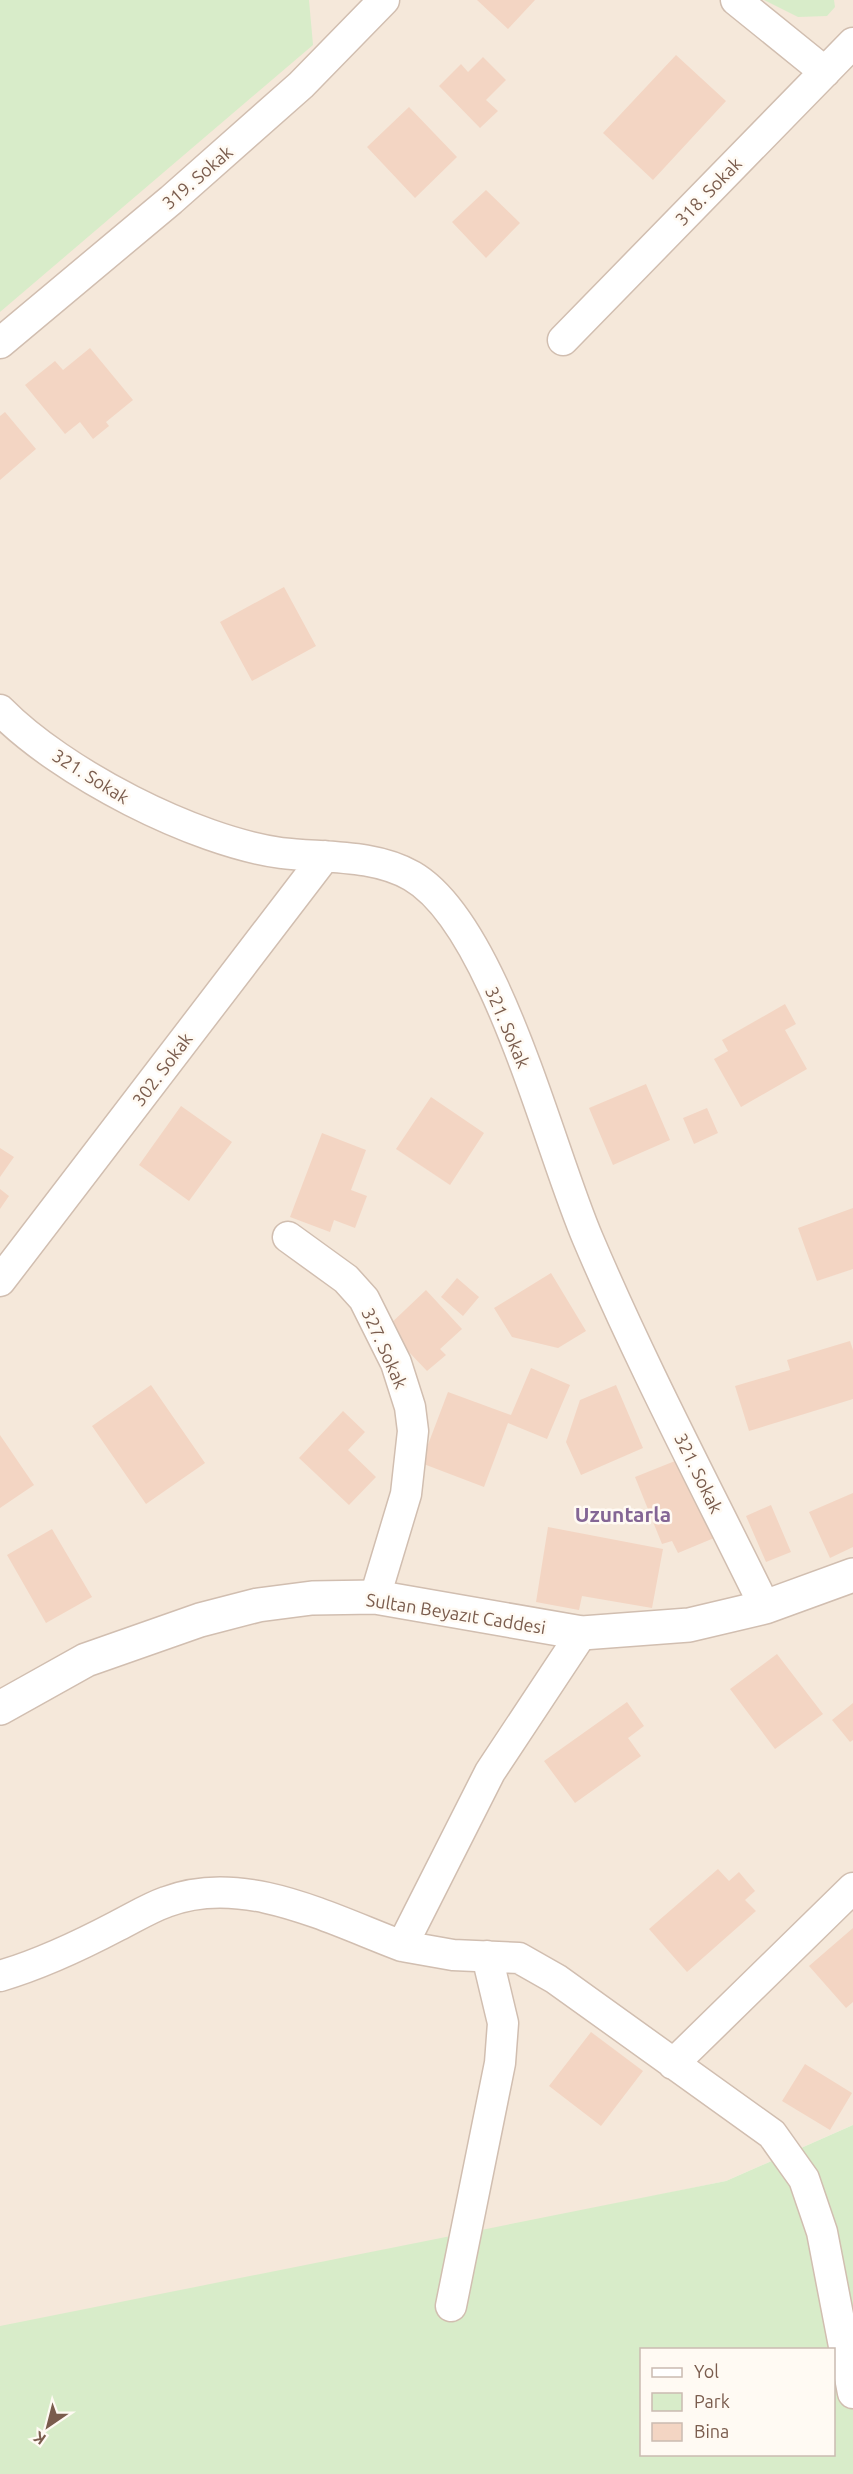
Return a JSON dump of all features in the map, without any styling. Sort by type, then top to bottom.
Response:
[{"type":"street","name":"319. Sokak","points":[[0,343],[171,200],[293,93],[384,0]]},
{"type":"street","points":[[736,0],[825,72]]},
{"type":"street","name":"318. Sokak","points":[[563,340],[853,43]]},
{"type":"street","name":"321. Sokak","points":[[0,710],[14,725],[83,774],[138,805],[225,838],[279,852],[380,864],[410,875],[433,890],[448,907],[472,946],[504,1014],[595,1256],[765,1607]]},
{"type":"street","name":"302. Sokak","points":[[0,1281],[325,856]]},
{"type":"street","name":"327. Sokak","points":[[288,1238],[346,1279],[364,1299],[396,1363],[410,1407],[413,1431],[406,1494],[375,1597]]},
{"type":"street","name":"Sultan Beyazıt Caddesi","points":[[0,1708],[86,1660],[200,1620],[258,1605],[312,1598],[375,1597],[582,1633],[689,1626],[765,1607],[851,1580]]},
{"type":"street","points":[[402,1946],[490,1772],[582,1633]]},
{"type":"street","points":[[673,2064],[853,1888]]},
{"type":"street","points":[[0,1976],[27,1969],[166,1901],[204,1893],[235,1892],[284,1902],[402,1946],[453,1955],[519,1958],[556,1979],[772,2134],[804,2179],[822,2232],[853,2393]]},
{"type":"street","points":[[451,2306],[500,2063],[503,2023],[487,1956]]},
{"type":"shaded area","points":[[0,0],[853,0],[853,2125],[726,2181],[0,2332]]},
{"type":"green space","points":[[0,0],[309,0],[313,45],[0,312]]},
{"type":"green space","points":[[764,0],[834,0],[835,7],[827,16],[798,17]]},
{"type":"green space","points":[[853,2125],[853,2474],[0,2474],[0,2326],[726,2181]]},
{"type":"building","points":[[477,0],[535,0],[508,29]]},
{"type":"building","points":[[676,55],[726,101],[653,180],[603,133]]},
{"type":"building","points":[[483,57],[506,80],[486,100],[498,111],[480,128],[439,86],[461,64],[468,72]]},
{"type":"building","points":[[409,107],[457,157],[415,198],[367,147]]},
{"type":"building","points":[[486,190],[520,223],[486,258],[452,222]]},
{"type":"building","points":[[90,348],[133,400],[106,422],[109,426],[93,439],[80,422],[65,434],[25,385],[55,361],[63,370]]},
{"type":"building","points":[[5,412],[36,449],[0,480],[0,416]]},
{"type":"building","points":[[284,587],[316,646],[252,681],[220,622]]},
{"type":"building","points":[[785,1004],[796,1024],[785,1030],[807,1069],[741,1107],[714,1059],[728,1051],[722,1040]]},
{"type":"building","points":[[646,1084],[670,1140],[613,1165],[589,1108]]},
{"type":"building","points":[[431,1097],[484,1133],[450,1185],[396,1149]]},
{"type":"building","points":[[181,1106],[232,1142],[189,1201],[139,1165]]},
{"type":"building","points":[[707,1108],[718,1133],[694,1144],[683,1118]]},
{"type":"building","points":[[322,1133],[366,1150],[351,1190],[367,1196],[355,1228],[334,1220],[330,1232],[290,1217]]},
{"type":"building","points":[[0,1148],[14,1157],[0,1177]]},
{"type":"building","points":[[0,1189],[9,1196],[0,1209]]},
{"type":"building","points":[[853,1208],[853,1269],[817,1281],[798,1228]]},
{"type":"building","points":[[551,1273],[586,1331],[558,1348],[512,1337],[494,1308]]},
{"type":"building","points":[[457,1278],[479,1297],[463,1316],[441,1297]]},
{"type":"building","points":[[426,1290],[462,1329],[440,1349],[446,1355],[427,1371],[386,1328]]},
{"type":"building","points":[[850,1341],[853,1350],[853,1399],[749,1431],[735,1386],[790,1370],[787,1360]]},
{"type":"building","points":[[531,1368],[570,1385],[547,1439],[508,1423],[484,1487],[421,1463],[448,1392],[511,1415]]},
{"type":"building","points":[[151,1385],[205,1463],[146,1504],[92,1426]]},
{"type":"building","points":[[616,1385],[643,1448],[581,1475],[566,1442],[580,1400]]},
{"type":"building","points":[[343,1411],[365,1432],[348,1450],[376,1477],[349,1505],[299,1458]]},
{"type":"building","points":[[0,1435],[34,1485],[0,1508]]},
{"type":"building","points":[[680,1459],[714,1538],[678,1553],[672,1541],[662,1544],[635,1477]]},
{"type":"building","points":[[853,1493],[853,1547],[830,1558],[809,1512]]},
{"type":"building","points":[[771,1505],[791,1552],[766,1562],[746,1516]]},
{"type":"building","points":[[548,1527],[663,1549],[652,1608],[582,1596],[579,1610],[536,1602]]},
{"type":"building","points":[[52,1529],[92,1597],[46,1623],[7,1555]]},
{"type":"building","points":[[777,1654],[823,1714],[775,1749],[730,1689]]},
{"type":"building","points":[[627,1702],[644,1726],[628,1738],[641,1756],[575,1803],[544,1761]]},
{"type":"building","points":[[853,1703],[853,1740],[850,1742],[832,1720]]},
{"type":"building","points":[[718,1869],[729,1881],[739,1872],[755,1891],[745,1900],[756,1911],[687,1972],[649,1929]]},
{"type":"building","points":[[853,1928],[853,2002],[846,2008],[809,1966]]},
{"type":"building","points":[[591,2032],[643,2071],[601,2126],[549,2086]]},
{"type":"building","points":[[805,2064],[852,2093],[830,2130],[782,2101]]},
{"type":"district","name":"Uzuntarla","points":[[623,1514]]}]
